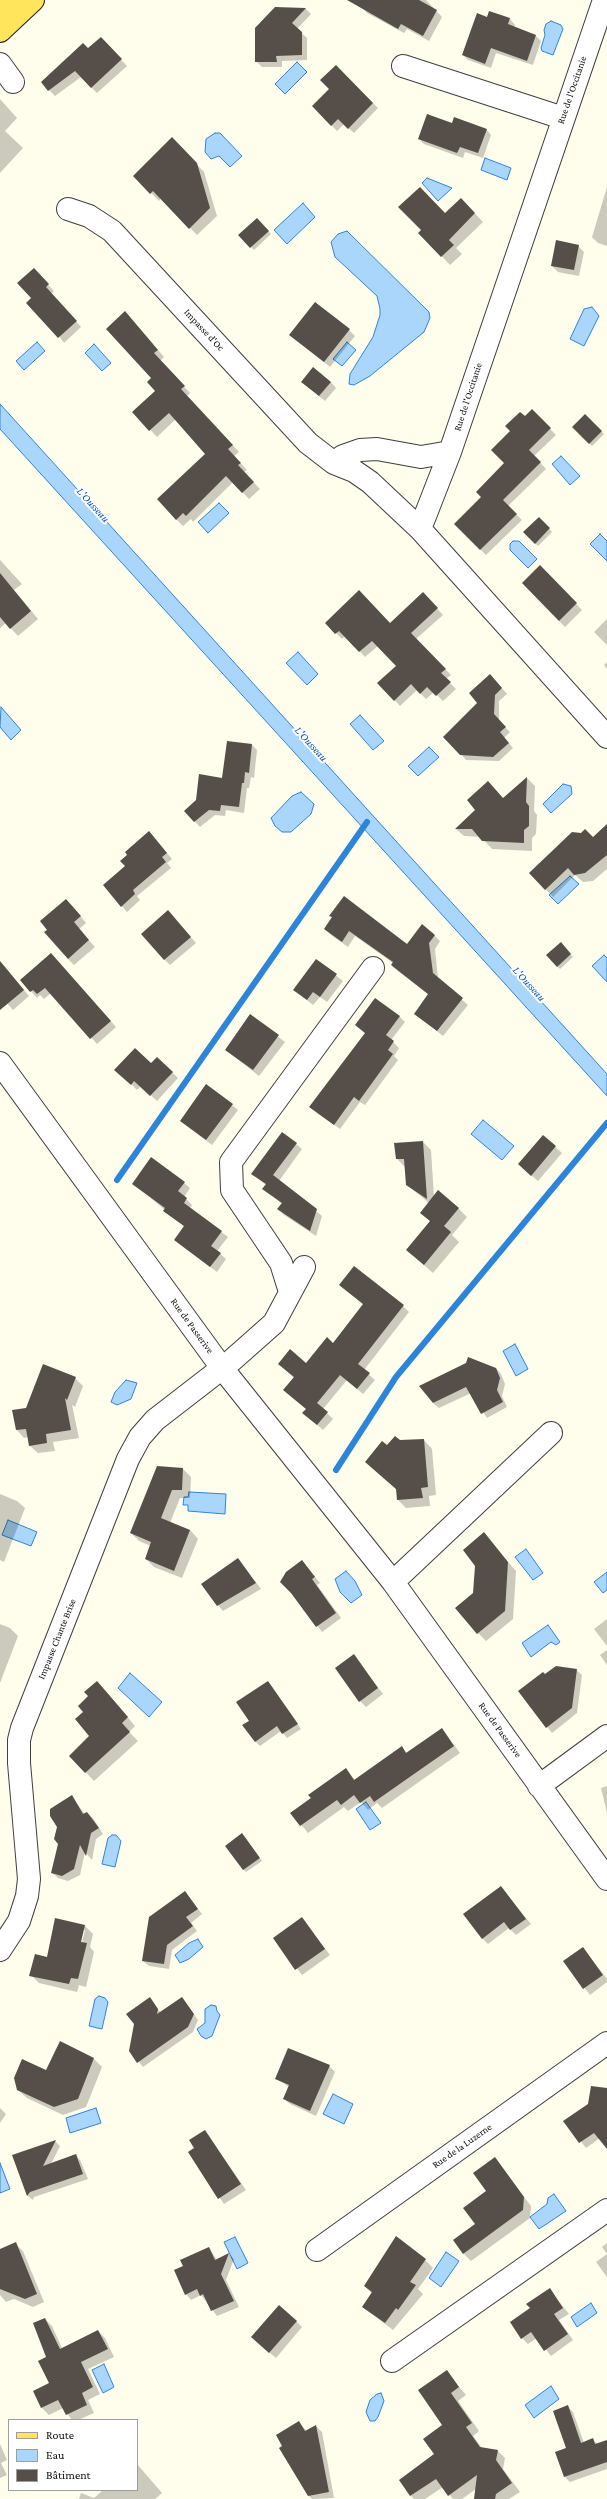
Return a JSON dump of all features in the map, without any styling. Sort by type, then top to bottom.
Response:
[{"type":"main road","points":[[0,8],[8,0]]},
{"type":"main road","points":[[0,31],[33,0]]},
{"type":"street","name":"Rue de l'Occitanie","points":[[420,529],[450,452],[604,0]]},
{"type":"street","points":[[0,64],[13,82]]},
{"type":"street","points":[[403,66],[563,118]]},
{"type":"street","name":"Impasse d'Oc","points":[[68,209],[89,216],[112,231],[308,443],[334,463],[354,471],[370,482],[420,529]]},
{"type":"street","points":[[334,463],[343,456],[360,450],[377,449],[421,457],[450,452]]},
{"type":"street","points":[[420,529],[607,738]]},
{"type":"street","points":[[290,1292],[281,1263],[232,1190],[231,1162],[373,968]]},
{"type":"street","name":"Rue de Passerive","points":[[0,1063],[222,1368],[393,1582],[607,1879]]},
{"type":"street","name":"Impasse Chante Brise","points":[[0,1950],[19,1921],[27,1896],[29,1879],[18,1763],[19,1740],[22,1728],[134,1447],[140,1437],[156,1420],[222,1368],[274,1323],[304,1267]]},
{"type":"street","points":[[393,1582],[551,1433]]},
{"type":"street","points":[[539,1786],[607,1736]]},
{"type":"street","name":"Rue de la Luzerne","points":[[317,2250],[607,2043]]},
{"type":"street","points":[[392,2361],[607,2210]]},
{"type":"water","points":[[551,21],[561,25],[563,29],[553,55],[542,51],[541,48],[545,35],[544,30],[546,24]]},
{"type":"water","points":[[297,62],[307,72],[285,94],[275,84]]},
{"type":"water","points":[[215,133],[220,133],[242,156],[230,167],[219,156],[211,159],[205,152],[206,139]]},
{"type":"water","points":[[485,158],[511,168],[507,180],[481,170]]},
{"type":"water","points":[[427,178],[452,188],[438,201],[422,183]]},
{"type":"water","points":[[303,203],[315,217],[287,244],[274,230]]},
{"type":"water","points":[[347,231],[429,312],[430,318],[424,332],[370,376],[354,385],[349,384],[350,374],[373,337],[380,315],[380,309],[377,296],[335,257],[331,242],[338,234]]},
{"type":"water","points":[[592,307],[599,316],[584,346],[570,339],[584,309]]},
{"type":"water","points":[[37,342],[45,351],[24,370],[16,361]]},
{"type":"water","points":[[347,342],[356,350],[342,366],[333,359]]},
{"type":"water","points":[[94,344],[111,363],[102,371],[85,353]]},
{"type":"water","points":[[0,404],[607,1074],[607,1096],[0,429]]},
{"type":"water","points":[[561,456],[580,476],[570,485],[552,464]]},
{"type":"water","points":[[219,503],[229,513],[208,533],[198,522]]},
{"type":"water","points":[[600,534],[607,541],[607,561],[590,544]]},
{"type":"water","points":[[513,541],[519,541],[537,559],[528,568],[510,550],[510,544]]},
{"type":"water","points":[[298,652],[318,674],[307,685],[286,663]]},
{"type":"water","points":[[1,707],[21,730],[11,740],[0,727]]},
{"type":"water","points":[[360,715],[384,741],[373,750],[350,724]]},
{"type":"water","points":[[429,747],[439,757],[418,776],[408,766]]},
{"type":"water","points":[[563,784],[571,786],[572,794],[551,813],[543,804]]},
{"type":"water","points":[[301,792],[314,804],[311,814],[291,832],[282,832],[275,826],[271,818],[292,796]]},
{"type":"water","points":[[570,876],[579,884],[558,904],[549,895]]},
{"type":"water","points":[[604,955],[607,958],[607,982],[592,966]]},
{"type":"water","points":[[483,1120],[514,1146],[502,1160],[471,1134]]},
{"type":"water","points":[[515,1344],[528,1369],[516,1376],[503,1351]]},
{"type":"water","points":[[126,1380],[137,1383],[131,1399],[117,1405],[111,1402],[115,1392]]},
{"type":"water","points":[[189,1492],[226,1494],[225,1514],[188,1511],[188,1505],[183,1505],[184,1497],[188,1497]]},
{"type":"water","points":[[8,1520],[37,1532],[31,1546],[2,1535]]},
{"type":"water","points":[[526,1549],[543,1573],[533,1580],[515,1557]]},
{"type":"water","points":[[346,1571],[355,1581],[362,1595],[351,1603],[340,1592],[335,1579]]},
{"type":"water","points":[[607,1572],[607,1590],[603,1593],[594,1582]]},
{"type":"water","points":[[548,1625],[560,1642],[556,1645],[551,1642],[531,1657],[522,1643]]},
{"type":"water","points":[[130,1673],[162,1702],[149,1717],[118,1688]]},
{"type":"water","points":[[366,1802],[381,1823],[370,1830],[356,1809]]},
{"type":"water","points":[[112,1835],[116,1835],[121,1841],[115,1867],[102,1864],[108,1838]]},
{"type":"water","points":[[198,1939],[203,1947],[189,1959],[180,1963],[175,1955],[189,1943]]},
{"type":"water","points":[[99,1996],[105,1998],[108,2002],[102,2029],[89,2026],[95,1999]]},
{"type":"water","points":[[211,2005],[216,2006],[220,2015],[212,2036],[206,2039],[201,2036],[197,2029],[205,2023],[205,2009]]},
{"type":"water","points":[[333,2094],[353,2104],[344,2124],[323,2114]]},
{"type":"water","points":[[96,2108],[101,2123],[70,2133],[66,2118]]},
{"type":"water","points":[[0,2163],[10,2189],[0,2193]]},
{"type":"water","points":[[554,2194],[566,2211],[539,2229],[530,2217],[547,2204],[548,2198]]},
{"type":"water","points":[[235,2237],[248,2263],[237,2269],[224,2242]]},
{"type":"water","points":[[446,2252],[459,2261],[441,2287],[429,2278]]},
{"type":"water","points":[[591,2303],[597,2313],[577,2327],[571,2317]]},
{"type":"water","points":[[104,2364],[114,2387],[103,2393],[92,2370]]},
{"type":"water","points":[[551,2386],[559,2399],[534,2418],[525,2405]]},
{"type":"water","points":[[381,2393],[384,2401],[378,2417],[375,2421],[370,2421],[366,2412],[370,2400],[377,2394]]},
{"type":"building","points":[[347,0],[419,0],[437,10],[423,36],[401,24],[398,29]]},
{"type":"building","points":[[275,7],[306,8],[292,23],[302,32],[302,55],[276,56],[277,62],[255,62],[255,28]]},
{"type":"building","points":[[489,11],[510,18],[508,24],[536,35],[527,61],[491,48],[485,64],[462,55],[477,13],[487,17]]},
{"type":"building","points":[[101,37],[122,59],[91,88],[75,71],[48,91],[41,82],[83,43],[88,48]]},
{"type":"building","points":[[336,65],[373,103],[348,129],[338,119],[331,126],[312,106],[329,89],[320,80]]},
{"type":"building","points":[[427,114],[452,123],[454,117],[487,129],[478,153],[460,147],[457,153],[418,139]]},
{"type":"building","points":[[172,137],[197,163],[210,208],[189,229],[153,191],[150,194],[133,176]]},
{"type":"building","points":[[420,187],[445,213],[461,198],[475,213],[449,240],[454,245],[441,257],[418,233],[421,230],[398,207]]},
{"type":"building","points":[[257,218],[269,231],[250,248],[238,235]]},
{"type":"building","points":[[556,240],[579,245],[574,270],[551,266]]},
{"type":"building","points":[[34,268],[49,284],[46,287],[77,321],[58,338],[26,303],[31,298],[17,283]]},
{"type":"building","points":[[315,302],[350,329],[324,362],[289,335]]},
{"type":"building","points":[[125,311],[158,350],[154,353],[185,386],[181,389],[233,445],[228,449],[241,463],[238,465],[254,482],[242,493],[226,476],[186,516],[183,513],[176,520],[157,499],[205,454],[169,413],[149,431],[132,412],[155,391],[147,382],[151,378],[106,329]]},
{"type":"building","points":[[313,367],[331,382],[319,396],[301,382]]},
{"type":"building","points":[[532,409],[551,428],[529,450],[541,462],[503,500],[517,514],[480,550],[454,524],[481,497],[476,492],[504,463],[491,450],[510,431],[505,426],[520,412],[525,416]]},
{"type":"building","points":[[585,414],[602,431],[589,444],[572,427]]},
{"type":"building","points":[[539,517],[550,528],[535,544],[523,532]]},
{"type":"building","points":[[540,565],[577,603],[559,621],[522,583]]},
{"type":"building","points":[[0,573],[31,611],[10,629],[0,617]]},
{"type":"building","points":[[359,590],[390,623],[423,592],[438,608],[411,633],[446,669],[441,673],[451,682],[436,696],[427,687],[420,694],[411,684],[394,701],[377,683],[396,666],[372,641],[359,652],[339,631],[335,634],[325,623]]},
{"type":"building","points":[[490,674],[502,688],[495,695],[494,714],[506,727],[500,732],[509,743],[493,757],[460,755],[443,737],[477,703],[469,693]]},
{"type":"building","points":[[227,741],[252,744],[249,773],[245,772],[239,807],[221,805],[220,811],[209,810],[194,822],[184,811],[196,800],[199,774],[222,778]]},
{"type":"building","points":[[527,777],[526,802],[529,806],[529,826],[524,830],[524,843],[482,841],[472,829],[455,829],[475,810],[467,800],[488,781],[503,798]]},
{"type":"building","points":[[607,824],[607,855],[585,873],[574,875],[568,868],[545,890],[529,873],[572,832],[581,833],[585,829],[593,837]]},
{"type":"building","points":[[149,831],[167,853],[162,857],[166,862],[133,890],[135,894],[121,907],[103,885],[125,866],[120,861],[127,855],[125,852]]},
{"type":"building","points":[[344,896],[407,944],[422,924],[435,935],[429,943],[433,973],[463,998],[437,1031],[414,1014],[428,994],[391,965],[393,962],[349,931],[342,942],[324,929],[332,917],[329,916]]},
{"type":"building","points":[[66,899],[81,916],[74,922],[89,940],[68,959],[44,932],[47,930],[40,921]]},
{"type":"building","points":[[168,910],[191,937],[164,960],[141,934]]},
{"type":"building","points":[[561,942],[571,954],[557,967],[546,955]]},
{"type":"building","points":[[51,953],[111,1021],[90,1039],[45,988],[37,994],[33,990],[30,992],[20,980]]},
{"type":"building","points":[[316,959],[337,974],[320,997],[313,992],[307,1000],[293,990]]},
{"type":"building","points":[[0,961],[24,990],[0,1010]]},
{"type":"building","points":[[375,998],[400,1016],[386,1035],[394,1041],[388,1050],[393,1054],[359,1101],[354,1097],[334,1125],[309,1107],[365,1033],[355,1025]]},
{"type":"building","points":[[250,1014],[279,1035],[253,1070],[225,1050]]},
{"type":"building","points":[[135,1048],[151,1063],[157,1057],[173,1072],[150,1096],[134,1081],[131,1085],[114,1070]]},
{"type":"building","points":[[206,1084],[233,1104],[206,1140],[180,1121]]},
{"type":"building","points":[[282,1132],[297,1143],[273,1175],[317,1209],[310,1231],[277,1209],[282,1203],[262,1189],[266,1184],[251,1174]]},
{"type":"building","points":[[543,1135],[556,1146],[531,1176],[518,1164]]},
{"type":"building","points":[[423,1141],[427,1199],[406,1185],[404,1159],[396,1159],[394,1143]]},
{"type":"building","points":[[151,1157],[185,1182],[178,1191],[187,1198],[184,1203],[222,1231],[211,1246],[221,1253],[210,1267],[174,1240],[184,1226],[163,1211],[165,1208],[132,1184]]},
{"type":"building","points":[[438,1190],[459,1208],[444,1226],[451,1232],[424,1265],[406,1250],[430,1221],[420,1213]]},
{"type":"building","points":[[354,1266],[404,1305],[358,1364],[370,1373],[357,1389],[340,1375],[317,1403],[328,1412],[317,1425],[302,1413],[306,1409],[283,1390],[294,1377],[278,1364],[290,1349],[306,1363],[327,1337],[333,1343],[363,1304],[339,1285]]},
{"type":"building","points":[[468,1357],[496,1368],[500,1378],[497,1390],[503,1402],[481,1414],[466,1387],[433,1403],[419,1386],[466,1363]]},
{"type":"building","points":[[43,1364],[76,1377],[67,1400],[65,1398],[71,1430],[46,1434],[47,1443],[29,1446],[26,1429],[16,1430],[12,1410],[26,1408]]},
{"type":"building","points":[[395,1436],[400,1440],[424,1439],[428,1487],[421,1488],[423,1498],[397,1500],[396,1489],[365,1462],[382,1441],[387,1445]]},
{"type":"building","points":[[157,1466],[183,1468],[182,1490],[172,1490],[161,1518],[190,1530],[174,1571],[145,1559],[151,1542],[130,1533]]},
{"type":"building","points":[[484,1532],[508,1562],[505,1611],[477,1634],[455,1608],[473,1593],[475,1566],[463,1550]]},
{"type":"building","points":[[238,1558],[256,1583],[217,1606],[201,1584]]},
{"type":"building","points":[[302,1560],[315,1577],[312,1579],[336,1613],[316,1627],[291,1593],[280,1582],[286,1572]]},
{"type":"building","points":[[354,1654],[378,1688],[359,1702],[335,1668]]},
{"type":"building","points":[[556,1666],[577,1669],[572,1708],[546,1728],[518,1691],[543,1672],[545,1674]]},
{"type":"building","points":[[97,1681],[128,1717],[122,1723],[130,1732],[85,1773],[69,1756],[89,1736],[75,1719],[83,1712],[78,1706],[88,1696],[84,1692]]},
{"type":"building","points":[[268,1681],[298,1724],[282,1734],[277,1726],[255,1742],[242,1725],[249,1721],[236,1702]]},
{"type":"building","points":[[442,1728],[454,1746],[374,1802],[370,1796],[360,1803],[354,1795],[341,1805],[337,1800],[300,1826],[290,1813],[311,1798],[308,1795],[346,1768],[354,1780],[402,1746],[406,1753]]},
{"type":"building","points":[[72,1795],[83,1814],[87,1812],[99,1828],[91,1833],[86,1856],[80,1845],[74,1869],[62,1876],[51,1873],[58,1844],[54,1839],[57,1827],[50,1816],[50,1809]]},
{"type":"building","points":[[242,1833],[260,1858],[243,1870],[225,1846]]},
{"type":"building","points":[[501,1886],[526,1919],[510,1930],[504,1922],[482,1939],[463,1914]]},
{"type":"building","points":[[185,1891],[198,1909],[186,1917],[193,1926],[167,1945],[164,1964],[142,1961],[149,1917]]},
{"type":"building","points":[[302,1917],[325,1949],[295,1970],[273,1938]]},
{"type":"building","points":[[55,1918],[85,1925],[81,1942],[87,1943],[78,1979],[71,1978],[69,1984],[29,1976],[35,1954],[47,1957]]},
{"type":"building","points":[[583,1947],[603,1975],[583,1989],[563,1961]]},
{"type":"building","points":[[150,1997],[158,2009],[157,2014],[182,1997],[194,2014],[188,2027],[137,2063],[129,2051],[134,2024],[126,2014]]},
{"type":"building","points":[[60,2041],[94,2058],[78,2099],[54,2107],[17,2090],[14,2078],[22,2059],[46,2070]]},
{"type":"building","points":[[288,2048],[330,2065],[310,2111],[283,2099],[289,2085],[275,2079]]},
{"type":"building","points":[[591,2086],[607,2088],[607,2149],[594,2133],[579,2143],[563,2121],[588,2104]]},
{"type":"building","points":[[205,2130],[241,2184],[218,2199],[188,2152],[194,2148],[189,2140]]},
{"type":"building","points":[[56,2140],[43,2166],[76,2154],[83,2174],[30,2192],[27,2196],[12,2155]]},
{"type":"building","points":[[495,2157],[524,2197],[523,2210],[463,2254],[453,2240],[475,2224],[463,2208],[486,2191],[473,2173]]},
{"type":"building","points":[[396,2236],[426,2259],[410,2282],[416,2285],[398,2310],[396,2308],[385,2323],[362,2307],[372,2292],[364,2286]]},
{"type":"building","points":[[16,2242],[37,2294],[25,2299],[0,2289],[0,2249]]},
{"type":"building","points":[[209,2247],[215,2260],[229,2253],[221,2274],[234,2301],[211,2311],[203,2294],[200,2296],[197,2289],[185,2295],[174,2270],[183,2266],[180,2260]]},
{"type":"building","points":[[550,2288],[563,2308],[554,2314],[568,2334],[544,2351],[531,2332],[521,2339],[510,2322],[530,2308],[526,2304]]},
{"type":"building","points":[[279,2305],[297,2321],[269,2353],[251,2337]]},
{"type":"building","points":[[45,2318],[60,2349],[98,2330],[108,2349],[81,2362],[93,2387],[82,2393],[87,2405],[66,2415],[58,2400],[41,2408],[33,2391],[49,2383],[38,2361],[46,2357],[33,2323]]},
{"type":"building","points":[[447,2370],[459,2387],[451,2393],[472,2423],[466,2427],[480,2447],[498,2450],[496,2460],[512,2483],[496,2494],[495,2499],[474,2499],[477,2475],[448,2496],[436,2479],[410,2496],[399,2480],[434,2454],[423,2439],[442,2425],[418,2390]]},
{"type":"building","points":[[568,2405],[581,2443],[593,2438],[595,2444],[607,2440],[607,2462],[564,2477],[555,2452],[566,2448],[553,2411]]},
{"type":"building","points":[[299,2421],[305,2431],[316,2425],[329,2492],[308,2496],[279,2448],[282,2446],[276,2435]]},
{"type":"waterway","points":[[117,1180],[367,822]]},
{"type":"waterway","points":[[336,1470],[396,1377],[607,1123]]},
{"type":"water label","name":"L'Ousseau","points":[[93,505]]},
{"type":"water label","name":"L'Ousseau","points":[[311,744]]},
{"type":"water label","name":"L'Ousseau","points":[[529,984]]}]
